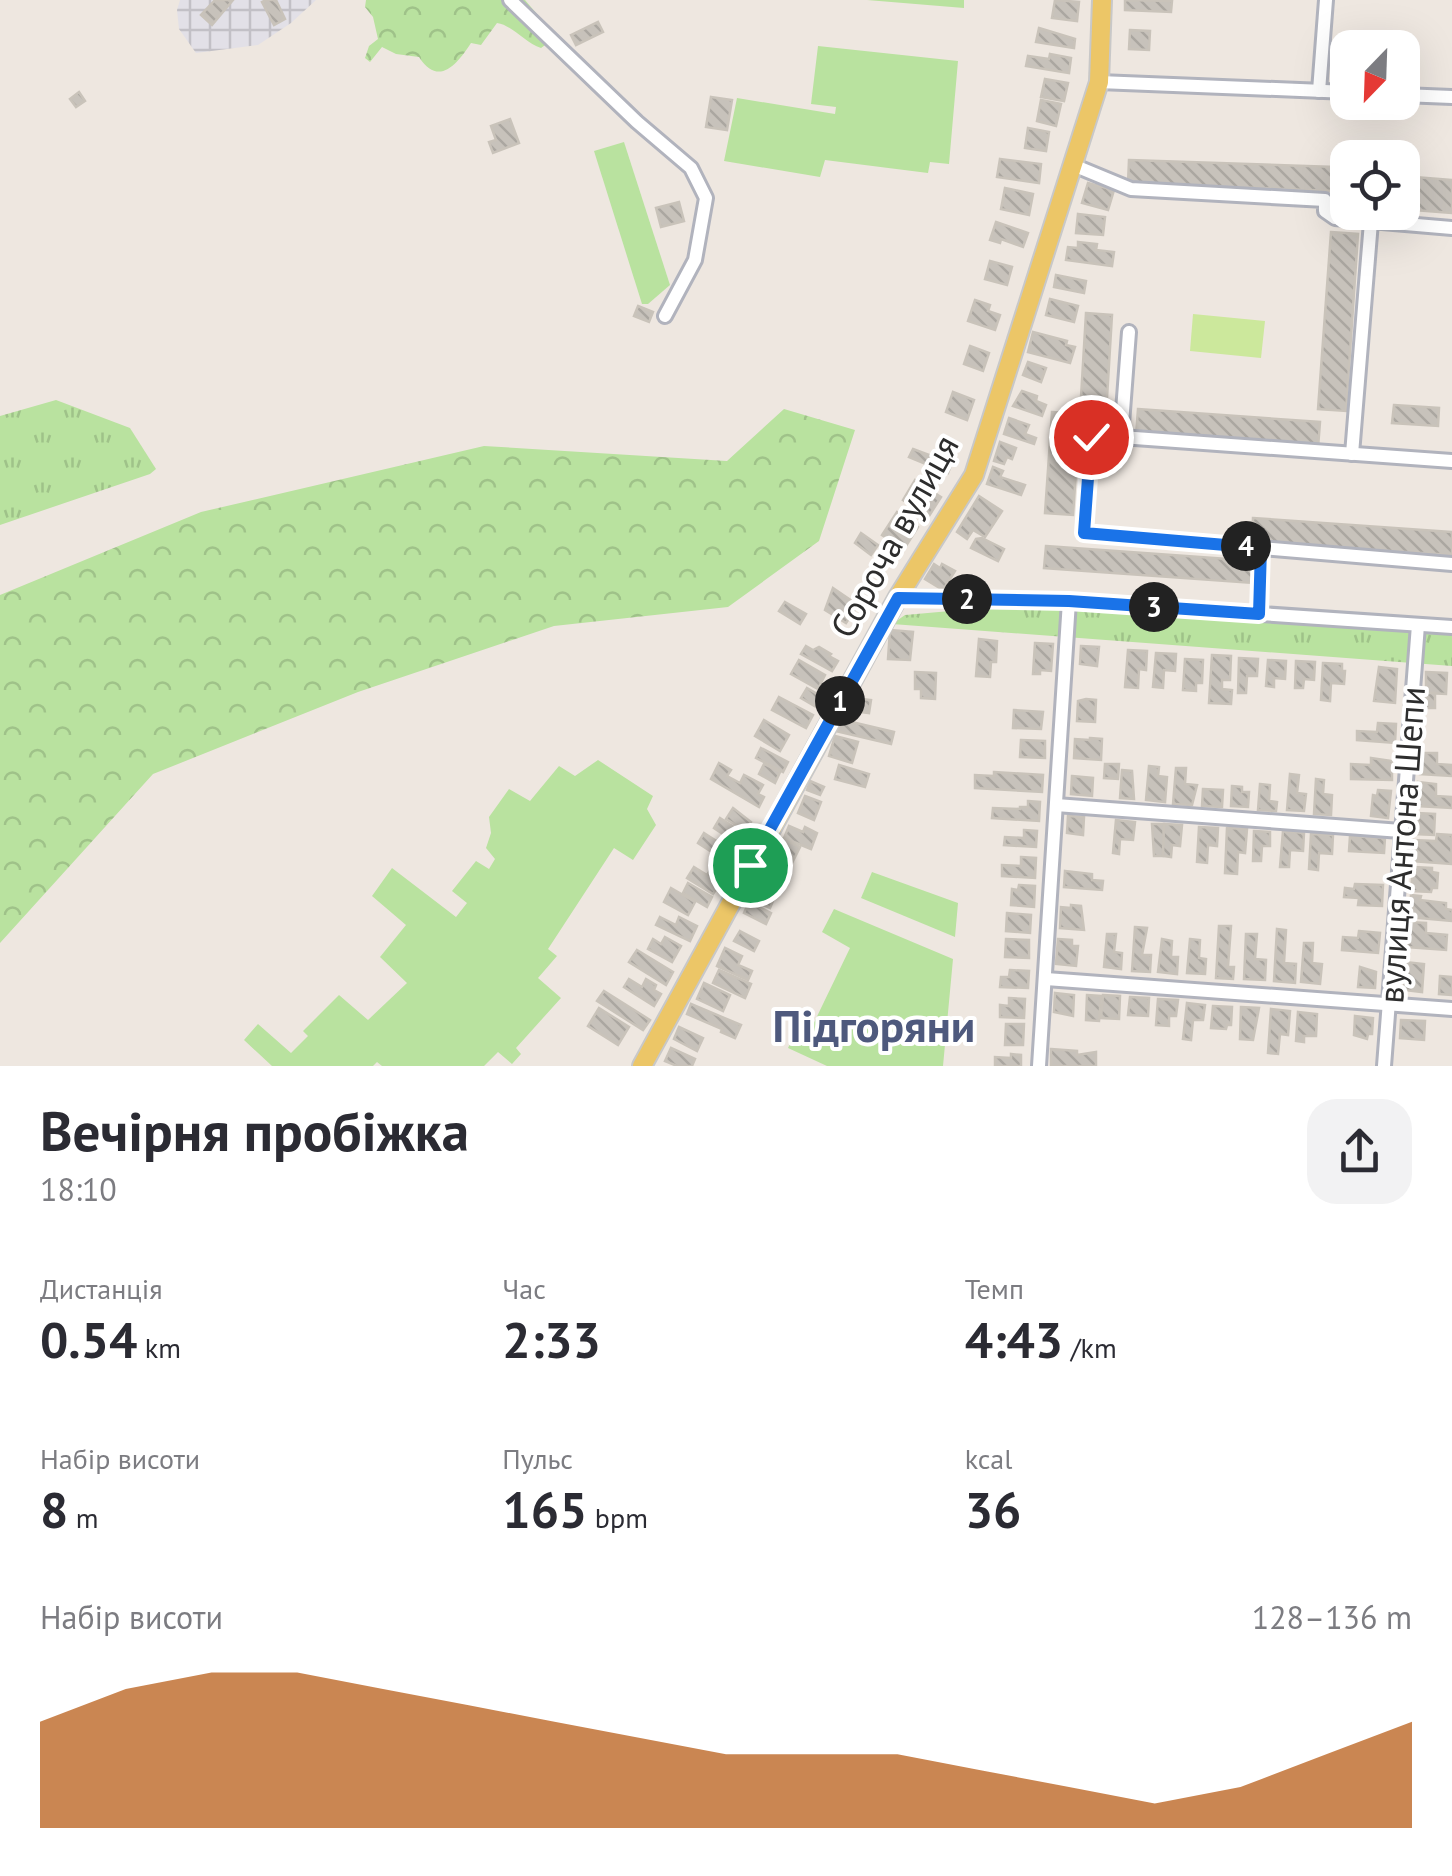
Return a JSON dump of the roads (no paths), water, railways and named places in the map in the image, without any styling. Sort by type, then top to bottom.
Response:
[{"type":"main road","name":"Сороча вулиця","points":[[642,1066],[898,598],[974,475],[1099,82],[1102,0]]},
{"type":"street","points":[[510,0],[636,122],[692,168],[706,198],[695,260],[665,316]]},
{"type":"street","points":[[1319,91],[1326,0]]},
{"type":"street","points":[[1099,82],[1330,91]]},
{"type":"street","points":[[1420,95],[1452,97]]},
{"type":"street","points":[[1073,164],[1131,189],[1325,200],[1325,211],[1330,214]]},
{"type":"street","points":[[1420,226],[1452,228]]},
{"type":"street","points":[[1352,454],[1370,230]]},
{"type":"street","points":[[1121,437],[1129,332]]},
{"type":"street","points":[[1452,461],[1091,437],[1084,533],[1452,564]]},
{"type":"street","points":[[1259,614],[1261,548]]},
{"type":"street","points":[[898,598],[1069,601],[1452,627]]},
{"type":"street","points":[[1039,1066],[1069,601]]},
{"type":"street","name":"вулиця Антона Шепи","points":[[1384,1066],[1418,624]]},
{"type":"street","points":[[1056,805],[1401,831]]},
{"type":"street","points":[[1046,979],[1452,1009]]},
{"type":"district","name":"Підгоряни","points":[[874,1025]]}]
